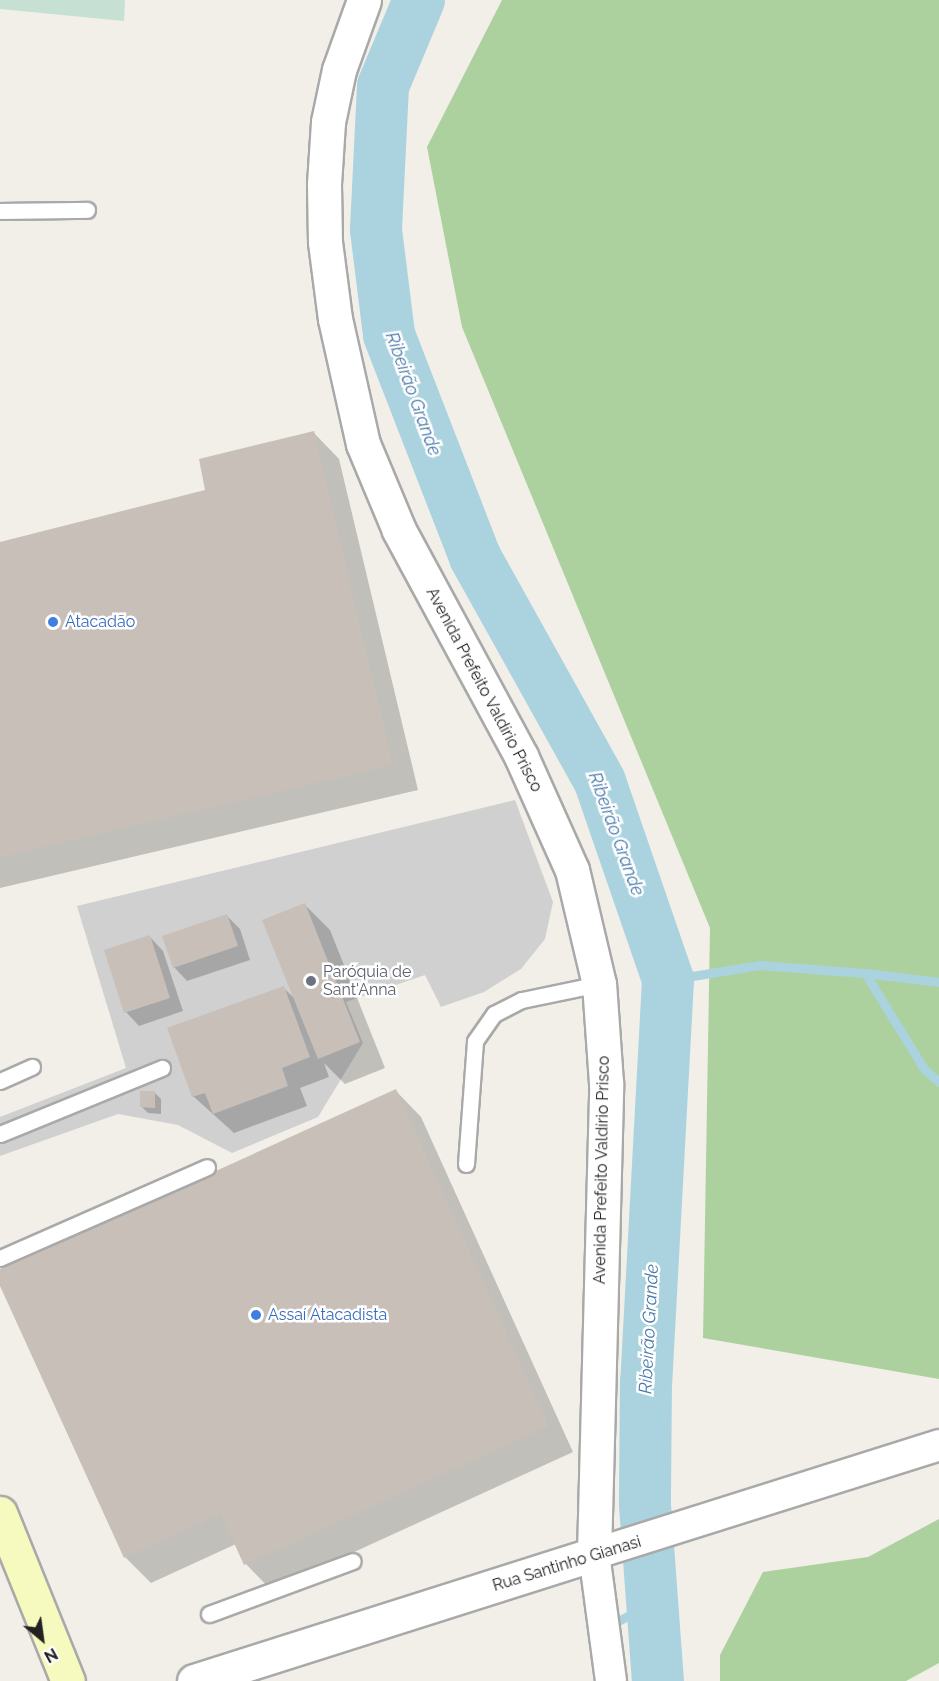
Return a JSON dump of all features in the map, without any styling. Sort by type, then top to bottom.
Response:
[{"type":"main road","points":[[1,1519],[68,1681]]},
{"type":"street","name":"Avenida Prefeito Valdírio Prisco","points":[[364,0],[339,70],[328,122],[324,184],[325,242],[335,319],[363,444],[399,530],[521,756],[572,870],[599,984],[606,1083],[605,1552],[611,1681]]},
{"type":"street","name":"Rua Santinho Gianasi","points":[[194,1681],[676,1531],[939,1445]]},
{"type":"lane","points":[[0,211],[87,210]]},
{"type":"lane","points":[[466,1164],[475,1041],[494,1014],[522,1000],[599,984]]},
{"type":"lane","points":[[0,1081],[32,1066]]},
{"type":"lane","points":[[0,1134],[162,1068]]},
{"type":"lane","points":[[0,1258],[207,1167]]},
{"type":"lane","points":[[208,1614],[353,1561]]},
{"type":"shaded area","name":"Paróquia de Sant'Anna","points":[[515,800],[553,902],[545,939],[521,969],[484,992],[441,1007],[425,975],[346,1002],[363,1043],[318,1117],[232,1153],[178,1125],[118,1114],[0,1156],[0,1117],[126,1068],[77,906]]},
{"type":"green space","points":[[0,0],[125,0],[124,21],[0,9]]},
{"type":"green space","points":[[502,0],[939,0],[939,1379],[703,1338],[710,928],[462,327],[427,147]]},
{"type":"green space","points":[[939,1519],[939,1663],[906,1681],[720,1681],[720,1655],[763,1572],[868,1557]]},
{"type":"building","points":[[314,431],[393,765],[0,857],[0,542],[205,490],[199,459]]},
{"type":"building","name":"Paróquia de Sant'Anna","points":[[305,903],[360,1042],[318,1059],[262,920]]},
{"type":"building","points":[[227,914],[238,946],[173,968],[162,936]]},
{"type":"building","points":[[150,935],[170,998],[124,1013],[104,950]]},
{"type":"building","points":[[284,986],[310,1057],[282,1068],[288,1086],[213,1114],[205,1093],[192,1097],[167,1028]]},
{"type":"building","name":"Assaí Atacadista","points":[[396,1089],[549,1426],[244,1565],[221,1514],[124,1558],[0,1286],[0,1269]]},
{"type":"building","points":[[140,1091],[155,1091],[155,1108],[140,1107]]},
{"type":"waterway","name":"Ribeirão Grande","points":[[419,0],[383,86],[376,230],[389,335],[475,557],[600,782],[668,980],[646,1381],[645,1505],[658,1681]]},
{"type":"waterway","points":[[668,980],[760,965],[865,973],[924,1069],[939,1082]]},
{"type":"waterway","points":[[865,973],[939,982]]},
{"type":"waterway","points":[[618,1621],[653,1603]]},
{"type":"place","name":"Atacadão","points":[[53,622]]},
{"type":"place","name":"Paróquia de Sant'Anna","points":[[311,981]]},
{"type":"place","name":"Assaí Atacadista","points":[[256,1315]]}]
